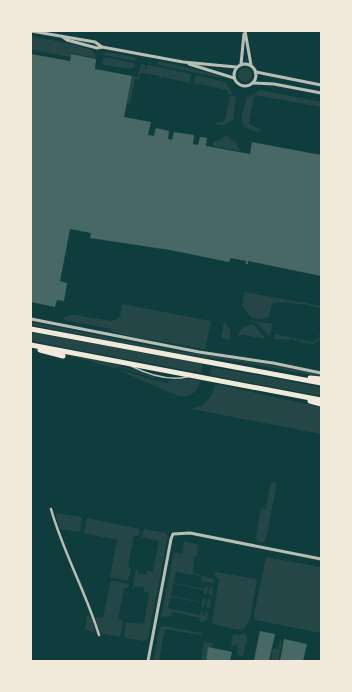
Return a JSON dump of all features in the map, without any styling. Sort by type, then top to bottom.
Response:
[{"type":"main road","points":[[31,329],[321,383]]},
{"type":"main road","points":[[31,346],[62,356]]},
{"type":"main road","points":[[31,346],[321,400]]},
{"type":"main road","points":[[281,375],[321,379]]},
{"type":"main road","points":[[275,391],[321,404]]},
{"type":"street","points":[[31,31],[95,42],[102,47],[183,62],[236,68]]},
{"type":"street","points":[[241,64],[245,31]]},
{"type":"street","points":[[245,31],[251,64],[256,72],[256,76],[250,85],[243,86],[237,83],[234,78],[234,71],[236,68],[241,64],[251,64]]},
{"type":"street","points":[[183,62],[234,78]]},
{"type":"street","points":[[256,72],[321,85]]},
{"type":"street","points":[[253,82],[269,83],[321,93]]},
{"type":"street","points":[[31,319],[199,352],[273,363],[321,373]]},
{"type":"street","points":[[51,509],[56,528],[99,635]]},
{"type":"street","points":[[148,661],[171,539],[174,534],[190,533],[321,559]]},
{"type":"shaded area","points":[[31,36],[72,44],[92,50],[95,58],[71,53],[70,57],[31,50]]},
{"type":"shaded area","points":[[105,52],[134,57],[136,61],[103,55]]},
{"type":"shaded area","points":[[103,57],[135,63],[134,67],[130,69],[103,65]]},
{"type":"shaded area","points":[[158,61],[186,67],[222,78],[158,65]]},
{"type":"shaded area","points":[[141,64],[145,65],[145,69],[147,69],[148,65],[191,74],[190,83],[162,77],[160,79],[160,76],[140,73],[139,79],[135,79],[130,104],[127,103],[132,77],[138,77]]},
{"type":"shaded area","points":[[245,68],[250,70],[252,75],[250,80],[245,82],[240,80],[238,75],[240,70]]},
{"type":"shaded area","points":[[196,75],[225,82],[231,90],[231,94],[228,94],[228,90],[194,83]]},
{"type":"shaded area","points":[[260,90],[321,102],[321,107],[254,95],[249,123],[250,125],[261,129],[258,132],[251,130],[243,124],[242,115],[247,98]]},
{"type":"shaded area","points":[[230,96],[236,96],[233,120],[224,125],[215,124],[225,121]]},
{"type":"shaded area","points":[[227,136],[235,141],[240,151],[213,146],[213,141],[218,141]]},
{"type":"shaded area","points":[[244,292],[321,306],[321,309],[296,304],[276,303],[272,304],[268,317],[256,319],[250,316],[242,305]]},
{"type":"shaded area","points":[[122,304],[211,321],[205,349],[129,336],[111,331],[111,329],[64,320],[63,318],[74,315],[112,321],[120,317]]},
{"type":"shaded area","points":[[249,320],[272,324],[270,337],[257,323]]},
{"type":"shaded area","points":[[31,322],[177,351],[241,360],[321,374],[321,377],[240,362],[177,353],[31,325]]},
{"type":"shaded area","points":[[224,322],[230,330],[230,340],[221,338]]},
{"type":"shaded area","points":[[252,324],[266,339],[244,335],[237,336],[243,328]]},
{"type":"shaded area","points":[[321,330],[319,340],[313,344],[299,342],[293,339],[274,339],[275,334],[313,342],[318,338]]},
{"type":"shaded area","points":[[31,332],[203,364],[201,373],[31,341]]},
{"type":"shaded area","points":[[68,355],[117,365],[153,376],[153,378],[119,367],[118,369]]},
{"type":"shaded area","points":[[211,367],[321,387],[321,396],[210,375]]},
{"type":"shaded area","points":[[122,370],[168,383],[169,380],[192,379],[200,381],[193,393],[186,396],[178,396],[121,371]]},
{"type":"shaded area","points":[[215,384],[321,407],[321,434],[192,409],[208,400]]},
{"type":"shaded area","points":[[271,482],[277,483],[266,539],[264,542],[260,543],[257,541],[256,537],[261,508],[266,509]]},
{"type":"shaded area","points":[[55,513],[82,517],[80,531],[60,529]]},
{"type":"shaded area","points":[[87,518],[140,529],[138,536],[134,536],[128,567],[131,568],[128,581],[110,577],[117,540],[84,533]]},
{"type":"shaded area","points":[[145,529],[165,533],[168,536],[148,638],[144,641],[126,638],[124,636],[126,622],[144,624],[149,593],[144,591],[144,587],[135,586],[133,590],[136,569],[137,573],[146,575],[147,571],[153,572],[159,541],[142,537]]},
{"type":"shaded area","points":[[184,541],[198,545],[197,556],[194,556],[193,573],[213,579],[215,582],[201,581],[201,576],[176,572],[173,583],[205,589],[206,586],[208,586],[207,590],[212,587],[212,595],[209,595],[209,591],[207,591],[206,595],[204,594],[204,590],[173,584],[171,596],[202,602],[203,598],[206,599],[205,602],[207,603],[208,599],[211,601],[210,607],[206,608],[207,604],[205,604],[204,607],[201,607],[202,603],[171,597],[168,608],[200,615],[201,611],[203,612],[202,615],[204,616],[205,612],[208,613],[207,619],[202,622],[199,622],[200,618],[172,612],[171,616],[161,617],[174,552],[182,554]]},
{"type":"shaded area","points":[[266,557],[321,567],[321,633],[255,620],[254,615]]},
{"type":"shaded area","points":[[216,572],[257,580],[250,619],[244,628],[239,630],[215,625],[212,622],[219,579],[214,574]]},
{"type":"shaded area","points":[[111,580],[129,584],[128,588],[124,588],[118,619],[123,621],[121,634],[119,637],[100,633],[96,619],[97,617],[103,618]]},
{"type":"shaded area","points":[[87,615],[92,618],[95,632],[85,630]]},
{"type":"shaded area","points":[[165,626],[202,634],[199,635],[165,629],[159,661],[153,661],[160,627]]},
{"type":"shaded area","points":[[244,633],[247,637],[243,656],[237,655],[238,646],[231,645],[233,634],[239,635]]},
{"type":"shaded area","points":[[280,640],[282,641],[278,661],[271,661],[273,648],[278,649]]},
{"type":"shaded area","points":[[204,642],[213,643],[212,648],[208,647],[205,661],[201,661]]},
{"type":"building","points":[[31,54],[70,61],[71,54],[96,59],[95,69],[132,76],[124,117],[151,122],[148,135],[154,136],[156,128],[169,131],[168,139],[172,140],[174,132],[194,135],[193,144],[198,145],[200,137],[207,138],[206,146],[250,154],[252,142],[321,155],[321,276],[248,261],[248,264],[246,264],[246,261],[231,258],[229,262],[170,250],[90,238],[91,233],[70,229],[60,281],[67,283],[64,301],[57,300],[55,307],[31,302]]},
{"type":"building","points":[[260,631],[275,634],[269,661],[254,660]]},
{"type":"building","points":[[284,639],[307,644],[303,661],[280,661]]},
{"type":"building","points":[[208,647],[232,652],[230,661],[206,661]]}]
